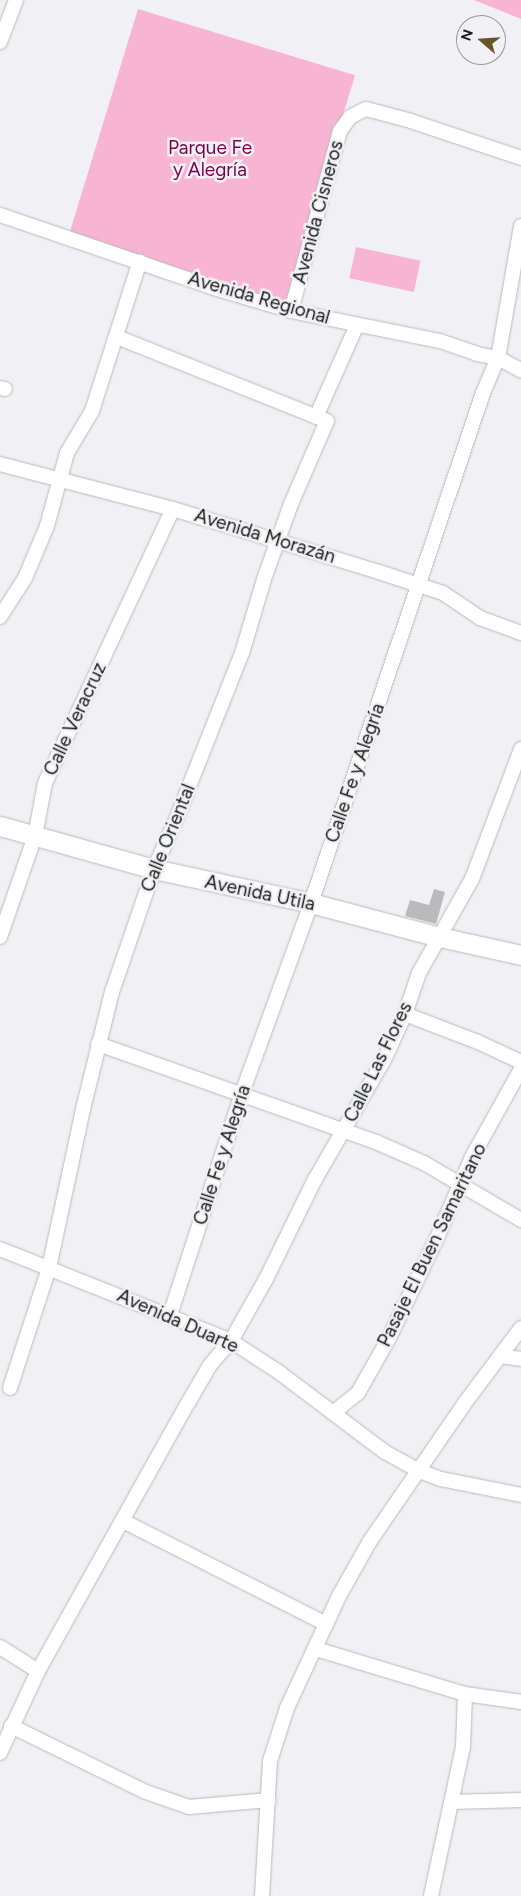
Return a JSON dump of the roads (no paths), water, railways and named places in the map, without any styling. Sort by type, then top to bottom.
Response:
[{"type":"street","points":[[0,42],[16,0]]},
{"type":"street","name":"Avenida Cisneros","points":[[291,311],[340,131],[350,117],[366,109],[411,121],[521,158]]},
{"type":"street","name":"Avenida Regional","points":[[0,214],[214,288],[291,311],[440,341],[477,354],[498,358],[521,370]]},
{"type":"street","name":"Calle Fe y Alegría","points":[[170,1315],[242,1093],[311,903],[483,393],[498,358],[521,226]]},
{"type":"street","points":[[0,616],[25,578],[46,526],[67,453],[92,411],[140,261]]},
{"type":"street","name":"Calle Oriental","points":[[10,1388],[49,1268],[98,1044],[112,992],[154,870],[242,653],[278,540],[357,325]]},
{"type":"street","points":[[117,337],[322,419]]},
{"type":"street","name":"Avenida Morazán","points":[[0,464],[174,509],[418,584],[443,593],[480,618],[521,633]]},
{"type":"street","name":"Calle Veracruz","points":[[0,937],[3,921],[35,836],[45,783],[174,509]]},
{"type":"street","name":"Calle Las Flores","points":[[0,1753],[8,1741],[12,1726],[38,1671],[210,1365],[231,1341],[266,1279],[314,1181],[384,1060],[405,1014],[419,973],[472,879],[521,749]]},
{"type":"street","name":"Avenida Utila","points":[[0,826],[154,870],[311,903],[440,938],[521,955]]},
{"type":"street","points":[[405,1014],[478,1042],[521,1062]]},
{"type":"street","points":[[98,1044],[345,1130],[424,1163],[521,1220]]},
{"type":"street","name":"Pasaje El Buen Samaritano","points":[[333,1413],[358,1393],[362,1386],[415,1285],[460,1184],[521,1069]]},
{"type":"street","name":"Avenida Duarte","points":[[0,1249],[170,1315],[231,1341],[280,1373],[385,1452],[417,1470],[441,1479],[521,1495]]},
{"type":"street","points":[[262,1896],[270,1761],[287,1708],[339,1596],[370,1540],[417,1470],[521,1328]]},
{"type":"street","points":[[500,1356],[521,1359]]},
{"type":"street","points":[[123,1522],[326,1624]]},
{"type":"street","points":[[0,1647],[38,1671]]},
{"type":"street","points":[[316,1649],[464,1694],[521,1702]]},
{"type":"street","points":[[431,1896],[463,1747],[464,1694]]},
{"type":"street","points":[[12,1726],[146,1792],[189,1807],[269,1800]]},
{"type":"street","points":[[451,1802],[521,1800]]},
{"type":"park label","name":"Parque Fe y Alegría","points":[[210,159]]}]
